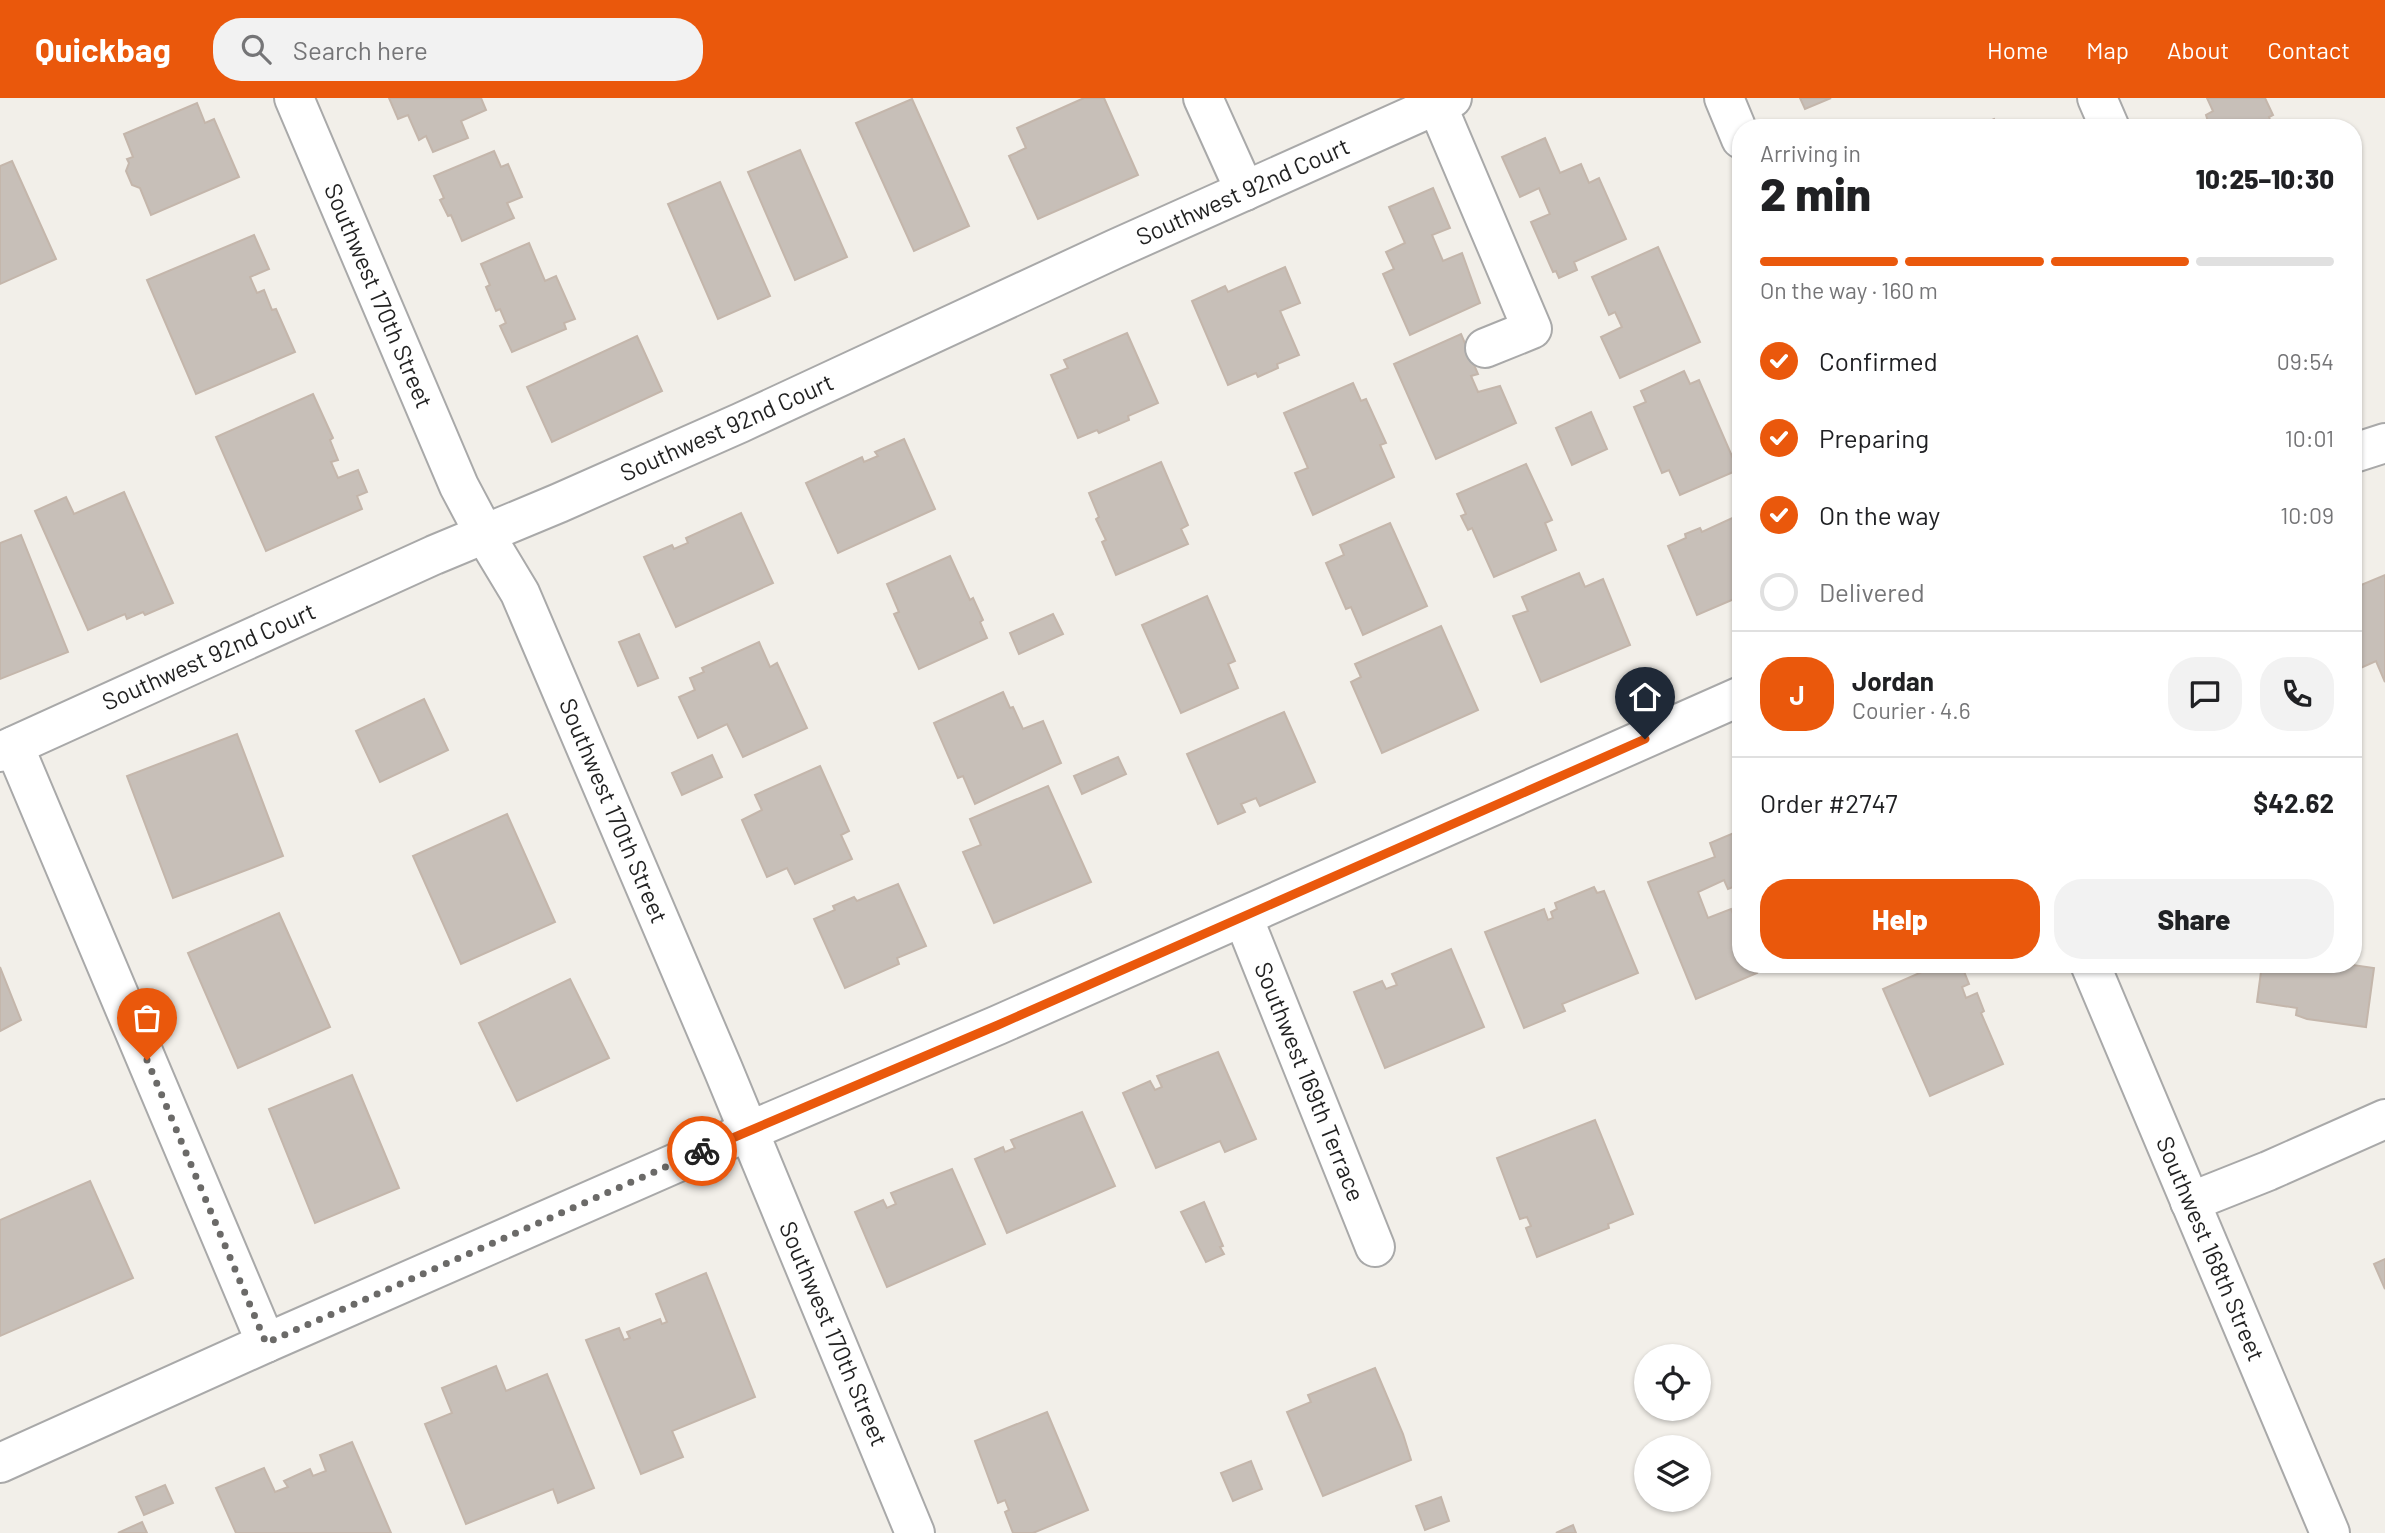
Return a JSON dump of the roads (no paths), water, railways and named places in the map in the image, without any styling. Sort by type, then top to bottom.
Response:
[{"type":"street","name":"Southwest 170th Street","points":[[294,98],[459,486],[520,593],[749,1131],[915,1533]]},
{"type":"street","points":[[1203,98],[1245,191]]},
{"type":"street","points":[[1724,98],[1733,119]]},
{"type":"street","points":[[2097,98],[2106,119]]},
{"type":"street","name":"Southwest 92nd Court","points":[[7,749],[434,555],[740,423],[1444,101]]},
{"type":"street","points":[[1444,101],[1532,329],[1485,348]]},
{"type":"street","points":[[2362,450],[2385,443]]},
{"type":"street","points":[[0,1463],[266,1343],[986,1030],[1732,700]]},
{"type":"street","points":[[7,749],[266,1343]]},
{"type":"street","name":"Southwest 169th Terrace","points":[[1243,917],[1376,1247]]},
{"type":"street","name":"Southwest 168th Street","points":[[2094,973],[2330,1533]]},
{"type":"street","points":[[2190,1202],[2385,1119]]}]
